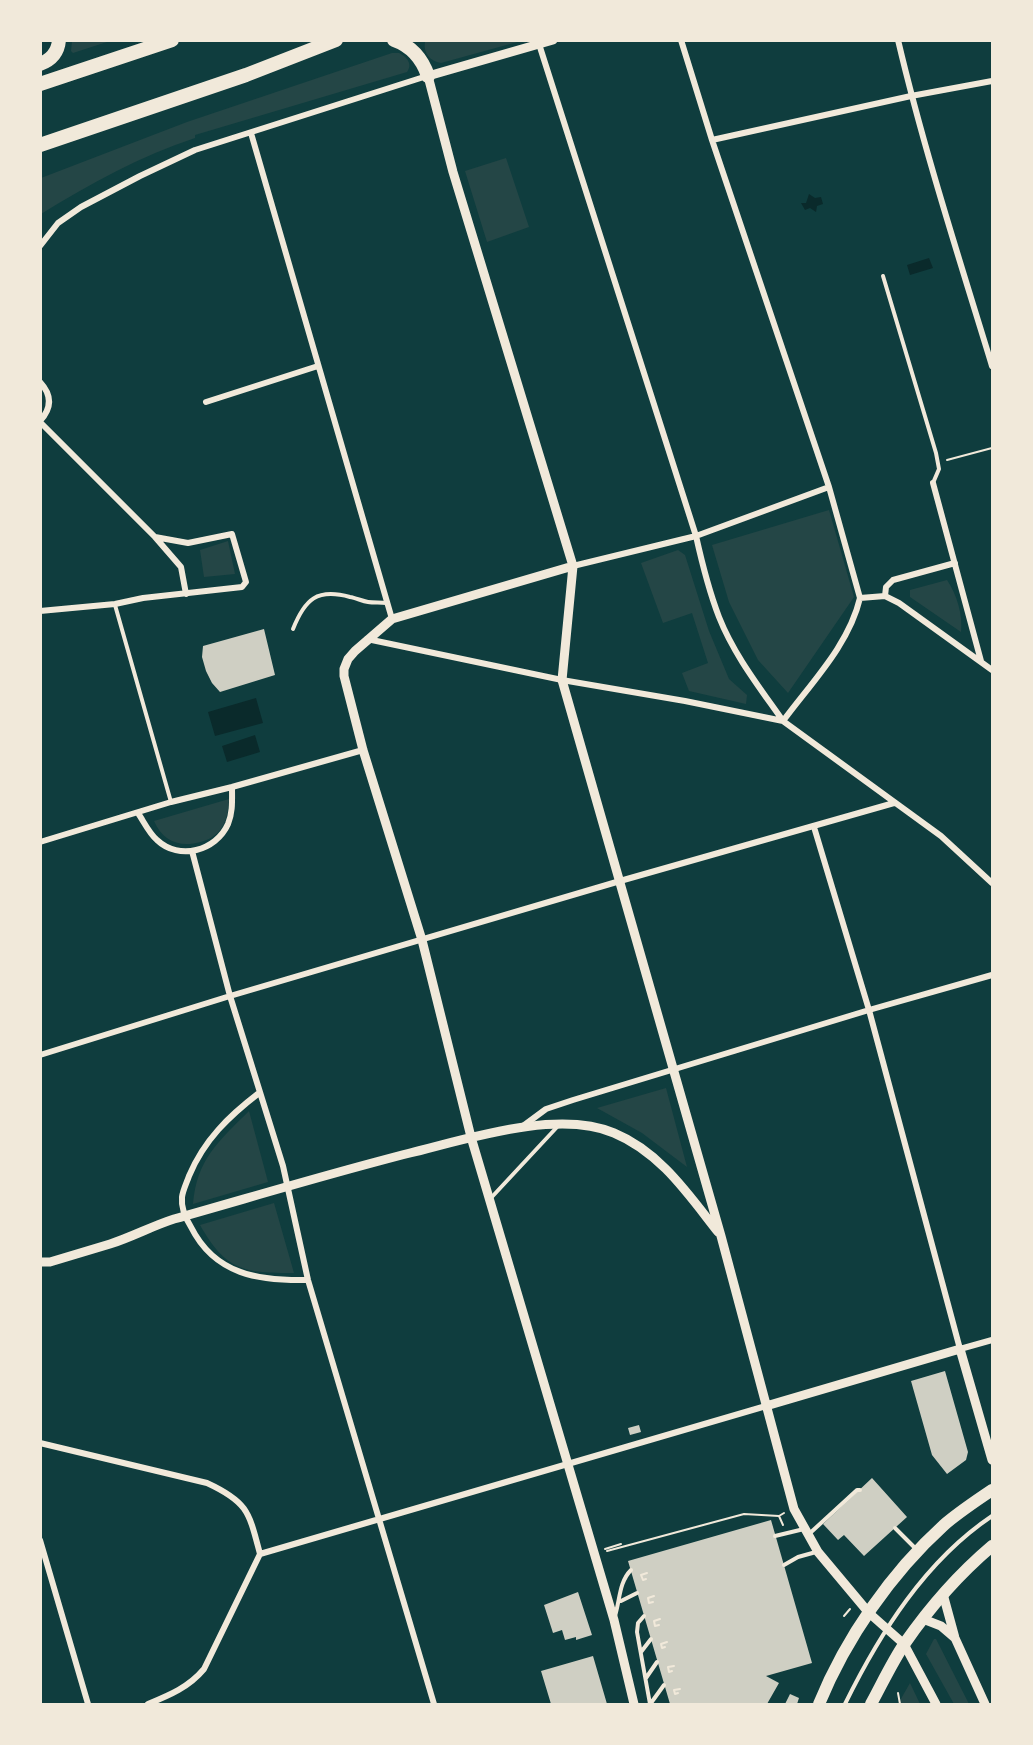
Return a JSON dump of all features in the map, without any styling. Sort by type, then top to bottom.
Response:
[{"type":"highway","points":[[40,64],[55,54],[59,40]]},
{"type":"highway","points":[[40,84],[172,40]]},
{"type":"highway","points":[[40,146],[246,75],[336,40]]},
{"type":"highway","points":[[394,40],[417,54],[428,75]]},
{"type":"main road","points":[[819,1704],[854,1636],[869,1613],[918,1551],[945,1524],[993,1490]]},
{"type":"main road","points":[[870,1704],[904,1644],[942,1594],[993,1546]]},
{"type":"street","points":[[40,246],[58,223],[81,207],[195,150],[428,75],[553,40]]},
{"type":"street","points":[[681,40],[712,140],[829,487],[860,598],[856,615],[842,643],[783,721]]},
{"type":"street","points":[[898,40],[911,96],[949,227],[993,366]]},
{"type":"street","points":[[539,44],[696,536],[706,579],[720,619],[742,661],[783,721],[941,836],[993,883]]},
{"type":"street","points":[[428,75],[453,172],[573,566],[562,680],[721,1236],[794,1509],[818,1552],[869,1613],[904,1644],[936,1704]]},
{"type":"street","points":[[712,140],[911,96],[993,81]]},
{"type":"street","points":[[251,133],[392,619]]},
{"type":"street","points":[[206,402],[318,366]]},
{"type":"street","points":[[40,382],[49,397],[46,415],[40,422],[155,537],[181,567],[186,594]]},
{"type":"street","points":[[933,483],[981,661]]},
{"type":"street","points":[[634,1704],[614,1620],[471,1137],[422,940],[363,750],[344,669],[348,659],[367,639],[392,619],[573,566],[696,536],[829,487]]},
{"type":"street","points":[[40,611],[115,604],[143,598],[244,586],[246,582],[234,537],[230,533],[188,543],[155,537]]},
{"type":"street","points":[[885,596],[886,587],[893,580],[955,563]]},
{"type":"street","points":[[860,598],[885,596],[917,615],[993,670]]},
{"type":"street","points":[[367,639],[562,680],[783,721]]},
{"type":"street","points":[[40,842],[171,802],[232,788],[363,750]]},
{"type":"street","points":[[138,813],[158,841],[173,849],[192,851],[204,849],[222,834],[232,810],[232,788]]},
{"type":"street","points":[[40,1055],[230,996],[894,803]]},
{"type":"street","points":[[814,827],[869,1011],[960,1349],[993,1460]]},
{"type":"street","points":[[192,851],[230,996],[287,1186],[308,1280],[434,1704]]},
{"type":"street","points":[[521,1127],[546,1110],[993,975]]},
{"type":"street","points":[[259,1093],[218,1128],[194,1165],[182,1199],[185,1216],[194,1235],[209,1252],[217,1260],[241,1274],[308,1280]]},
{"type":"street","points":[[40,1267],[45,1262],[111,1244],[172,1220],[287,1186],[471,1137],[521,1127],[558,1125],[588,1126],[613,1132],[636,1143],[660,1162],[678,1181],[721,1236]]},
{"type":"street","points":[[260,1554],[993,1340]]},
{"type":"street","points":[[40,1443],[207,1484],[226,1492],[240,1502],[251,1518],[260,1554],[204,1669],[194,1681],[174,1694],[148,1704]]},
{"type":"street","points":[[40,1540],[88,1704]]},
{"type":"street","points":[[942,1594],[955,1638],[986,1704]]},
{"type":"street","points":[[923,1619],[941,1626],[955,1638]]},
{"type":"lane","points":[[883,276],[936,453],[939,469],[933,483]]},
{"type":"lane","points":[[293,629],[305,605],[326,593],[367,602],[388,603]]},
{"type":"lane","points":[[115,604],[171,802]]},
{"type":"lane","points":[[489,1200],[558,1125]]},
{"type":"lane","points":[[776,1536],[806,1532],[857,1490],[860,1490]]},
{"type":"lane","points":[[845,1704],[887,1628],[924,1578],[966,1536],[993,1516]]},
{"type":"lane","points":[[896,1528],[918,1551]]},
{"type":"lane","points":[[784,1565],[798,1557],[818,1552]]},
{"type":"lane","points":[[614,1620],[623,1579],[631,1570]]},
{"type":"lane","points":[[620,1601],[637,1593]]},
{"type":"lane","points":[[644,1616],[638,1623],[637,1632],[650,1704]]},
{"type":"lane","points":[[641,1652],[651,1639]]},
{"type":"lane","points":[[646,1679],[657,1662]]},
{"type":"lane","points":[[650,1704],[664,1685]]},
{"type":"path","points":[[946,460],[993,447]]},
{"type":"path","points":[[606,1549],[607,1552],[744,1514],[779,1516]]},
{"type":"path","points":[[612,1547],[621,1544]]},
{"type":"path","points":[[646,1579],[643,1580],[641,1575],[647,1573]]},
{"type":"path","points":[[653,1602],[649,1603],[648,1598],[654,1596]]},
{"type":"path","points":[[659,1625],[655,1626],[654,1621],[660,1619]]},
{"type":"path","points":[[666,1647],[662,1648],[661,1644],[667,1642]]},
{"type":"path","points":[[672,1671],[669,1672],[668,1667],[674,1665]]},
{"type":"path","points":[[678,1693],[675,1694],[674,1690],[680,1689]]},
{"type":"path","points":[[898,1694],[900,1704]]},
{"type":"shaded area","points":[[72,40],[110,41],[73,53],[71,51]]},
{"type":"shaded area","points":[[427,40],[521,41],[441,63],[426,53],[425,42]]},
{"type":"shaded area","points":[[392,53],[399,53],[407,59],[409,66],[407,72],[195,135],[195,138],[155,153],[116,172],[41,214],[41,178],[187,122]]},
{"type":"shaded area","points":[[506,158],[529,227],[487,242],[465,171]]},
{"type":"shaded area","points":[[809,194],[815,198],[821,197],[823,204],[817,206],[816,212],[810,208],[805,210],[801,203],[806,203]]},
{"type":"shaded area","points":[[929,258],[933,268],[910,275],[907,265]]},
{"type":"shaded area","points":[[829,510],[854,597],[788,693],[758,660],[729,602],[712,545]]},
{"type":"shaded area","points":[[228,541],[235,574],[204,577],[200,550]]},
{"type":"shaded area","points":[[678,550],[685,555],[709,631],[729,679],[747,695],[746,704],[689,691],[682,673],[708,663],[692,613],[663,623],[641,563]]},
{"type":"shaded area","points":[[947,580],[959,605],[961,632],[910,597],[910,590]]},
{"type":"shaded area","points":[[256,698],[263,723],[215,736],[208,712]]},
{"type":"shaded area","points":[[255,735],[260,752],[227,762],[222,746]]},
{"type":"shaded area","points":[[229,799],[224,824],[208,840],[190,844],[178,843],[164,836],[154,821]]},
{"type":"shaded area","points":[[666,1088],[687,1167],[642,1133],[597,1108]]},
{"type":"shaded area","points":[[249,1111],[268,1182],[193,1204],[195,1188],[204,1163],[219,1142]]},
{"type":"shaded area","points":[[274,1203],[294,1273],[262,1272],[238,1266],[219,1252],[200,1225]]},
{"type":"shaded area","points":[[934,1639],[969,1704],[954,1704],[926,1654]]},
{"type":"shaded area","points":[[910,1683],[920,1704],[898,1704]]},
{"type":"building","points":[[264,629],[275,675],[220,692],[206,671],[202,657],[203,646]]},
{"type":"building","points":[[945,1371],[968,1452],[966,1460],[947,1474],[932,1455],[911,1381]]},
{"type":"building","points":[[639,1425],[641,1432],[630,1435],[628,1428]]},
{"type":"building","points":[[872,1478],[907,1517],[864,1556],[844,1535],[838,1540],[823,1524]]},
{"type":"building","points":[[771,1520],[812,1663],[766,1676],[779,1683],[767,1704],[670,1704],[628,1561]]},
{"type":"building","points":[[578,1592],[592,1635],[576,1640],[576,1637],[565,1640],[562,1630],[553,1633],[544,1605]]},
{"type":"building","points":[[593,1656],[607,1704],[551,1704],[541,1671]]},
{"type":"building","points":[[790,1694],[799,1698],[797,1704],[785,1704]]}]
